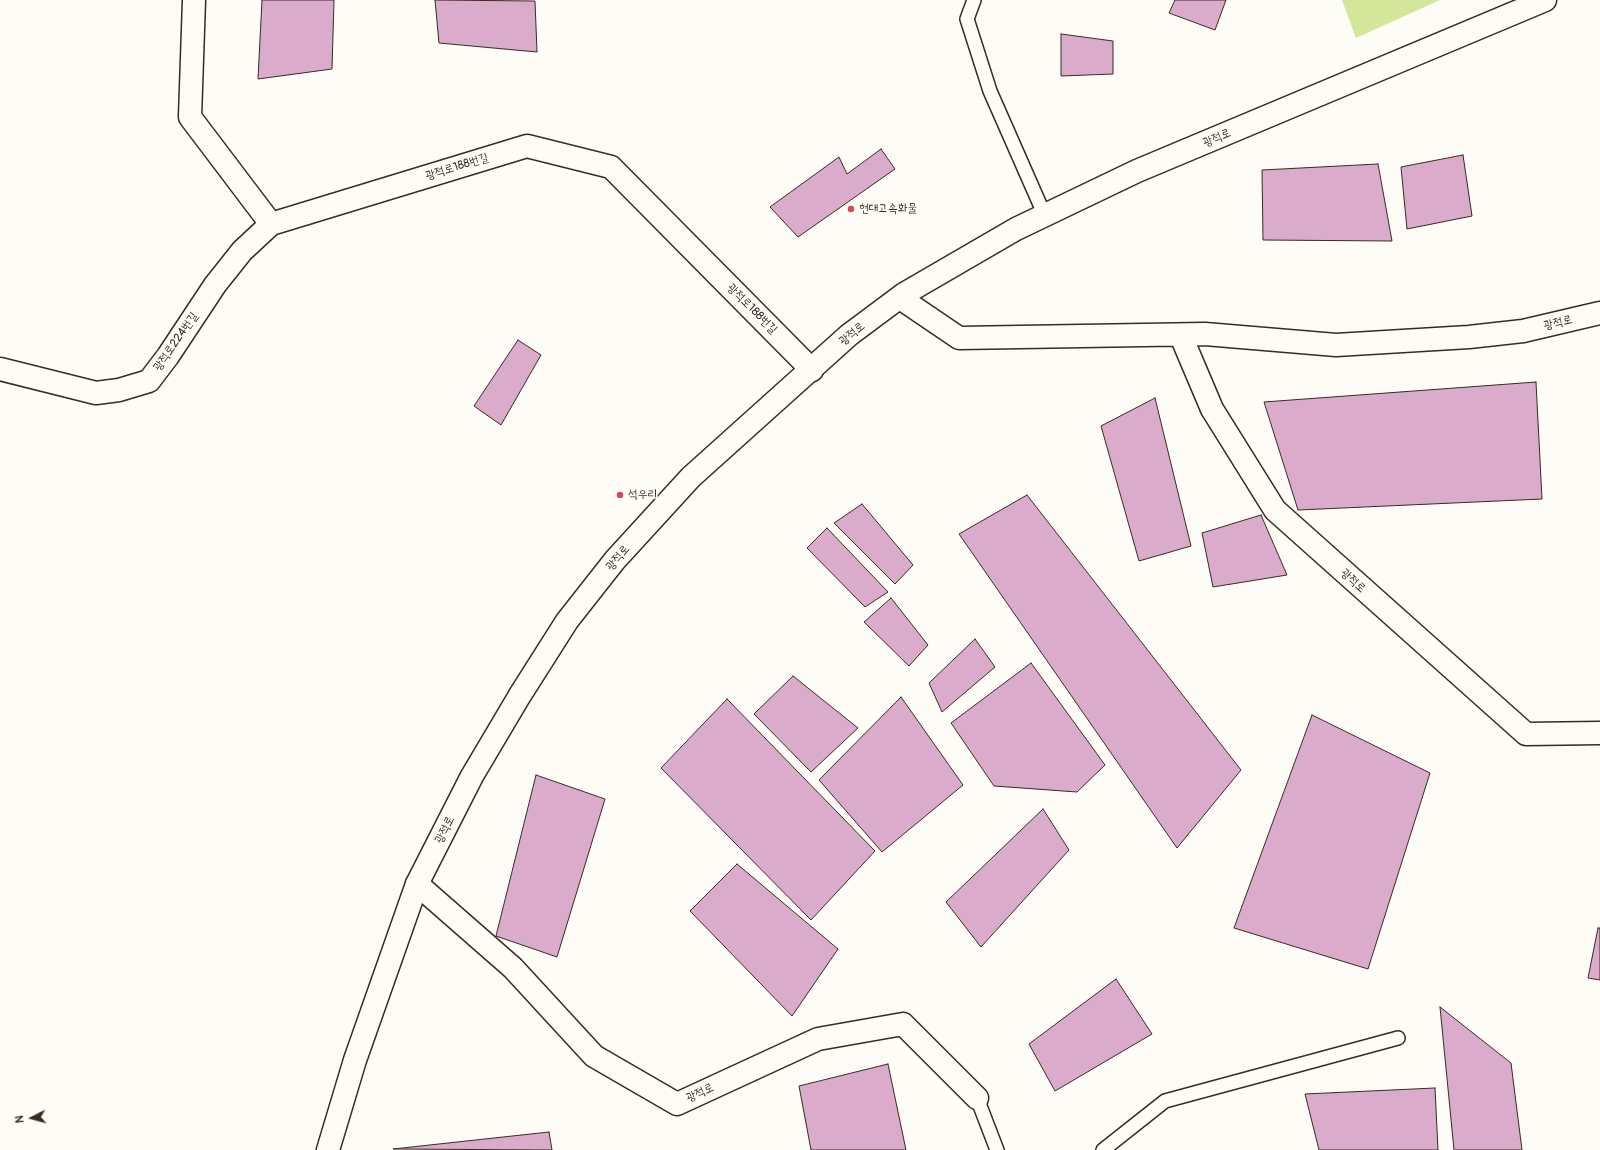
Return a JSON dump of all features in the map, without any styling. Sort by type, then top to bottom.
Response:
[{"type":"street","points":[[194,0],[190,117],[271,224]]},
{"type":"street","name":"광적로","points":[[328,1150],[355,1060],[418,884],[472,776],[520,695],[567,621],[615,560],[691,477],[849,336],[900,298],[1016,229],[1137,171],[1545,0]]},
{"type":"street","name":"광적로188번길","points":[[271,224],[527,146],[612,166],[812,370]]},
{"type":"street","name":"광적로224번길","points":[[0,369],[96,392],[120,390],[149,380],[168,356],[215,285],[242,251],[271,224]]},
{"type":"street","name":"광적로","points":[[900,298],[959,338],[1181,336],[1205,334],[1336,345],[1469,337],[1515,332],[1600,313]]},
{"type":"street","name":"광적로","points":[[1181,336],[1212,409],[1275,510],[1526,734],[1600,733]]},
{"type":"street","name":"광적로","points":[[418,884],[513,968],[594,1056],[676,1104],[818,1039],[902,1024],[977,1098]]},
{"type":"lane","points":[[974,0],[967,19],[990,91],[1045,216]]},
{"type":"lane","points":[[1103,1150],[1165,1101],[1398,1038]]},
{"type":"lane","points":[[977,1098],[997,1150]]},
{"type":"green space","points":[[1342,0],[1440,0],[1356,38]]},
{"type":"building","points":[[262,0],[334,0],[332,69],[258,79]]},
{"type":"building","points":[[435,0],[535,1],[537,52],[439,43]]},
{"type":"building","points":[[1175,0],[1226,0],[1215,30],[1169,13]]},
{"type":"building","points":[[1061,34],[1113,41],[1113,74],[1061,76]]},
{"type":"building","points":[[881,149],[895,169],[798,237],[770,207],[839,157],[847,174]]},
{"type":"building","points":[[1463,155],[1472,216],[1407,229],[1401,167]]},
{"type":"building","points":[[1378,164],[1392,241],[1263,240],[1262,170]]},
{"type":"building","points":[[518,340],[541,355],[501,425],[474,406]]},
{"type":"building","points":[[1536,382],[1542,499],[1298,510],[1264,402]]},
{"type":"building","points":[[1155,398],[1191,546],[1139,561],[1101,426]]},
{"type":"building","points":[[1027,495],[1241,770],[1177,848],[959,534]]},
{"type":"building","points":[[862,504],[913,565],[895,584],[834,523]]},
{"type":"building","points":[[1261,515],[1287,575],[1213,587],[1202,533]]},
{"type":"building","points":[[827,528],[888,592],[865,607],[807,548]]},
{"type":"building","points":[[891,598],[928,645],[909,666],[864,622]]},
{"type":"building","points":[[975,639],[995,667],[942,712],[929,683]]},
{"type":"building","points":[[1031,663],[1105,765],[1077,792],[994,786],[951,723]]},
{"type":"building","points":[[793,676],[858,728],[811,772],[754,714]]},
{"type":"building","points":[[901,697],[963,785],[882,852],[819,780]]},
{"type":"building","points":[[727,699],[875,851],[811,920],[661,768]]},
{"type":"building","points":[[1312,715],[1430,773],[1368,969],[1234,928]]},
{"type":"building","points":[[536,775],[605,799],[557,957],[496,936]]},
{"type":"building","points":[[1043,809],[1069,850],[981,947],[946,902]]},
{"type":"building","points":[[737,864],[838,949],[792,1016],[690,911]]},
{"type":"building","points":[[1598,928],[1600,928],[1600,980],[1588,978]]},
{"type":"building","points":[[1116,979],[1152,1034],[1055,1091],[1029,1044]]},
{"type":"building","points":[[1440,1007],[1511,1063],[1522,1150],[1454,1150]]},
{"type":"building","points":[[888,1064],[906,1150],[811,1150],[799,1086]]},
{"type":"building","points":[[1435,1088],[1438,1150],[1319,1150],[1305,1094]]},
{"type":"building","points":[[549,1132],[552,1150],[393,1149]]},
{"type":"place","name":"현대고속화물","points":[[851,209]]},
{"type":"place","name":"석우리","points":[[620,495]]}]
